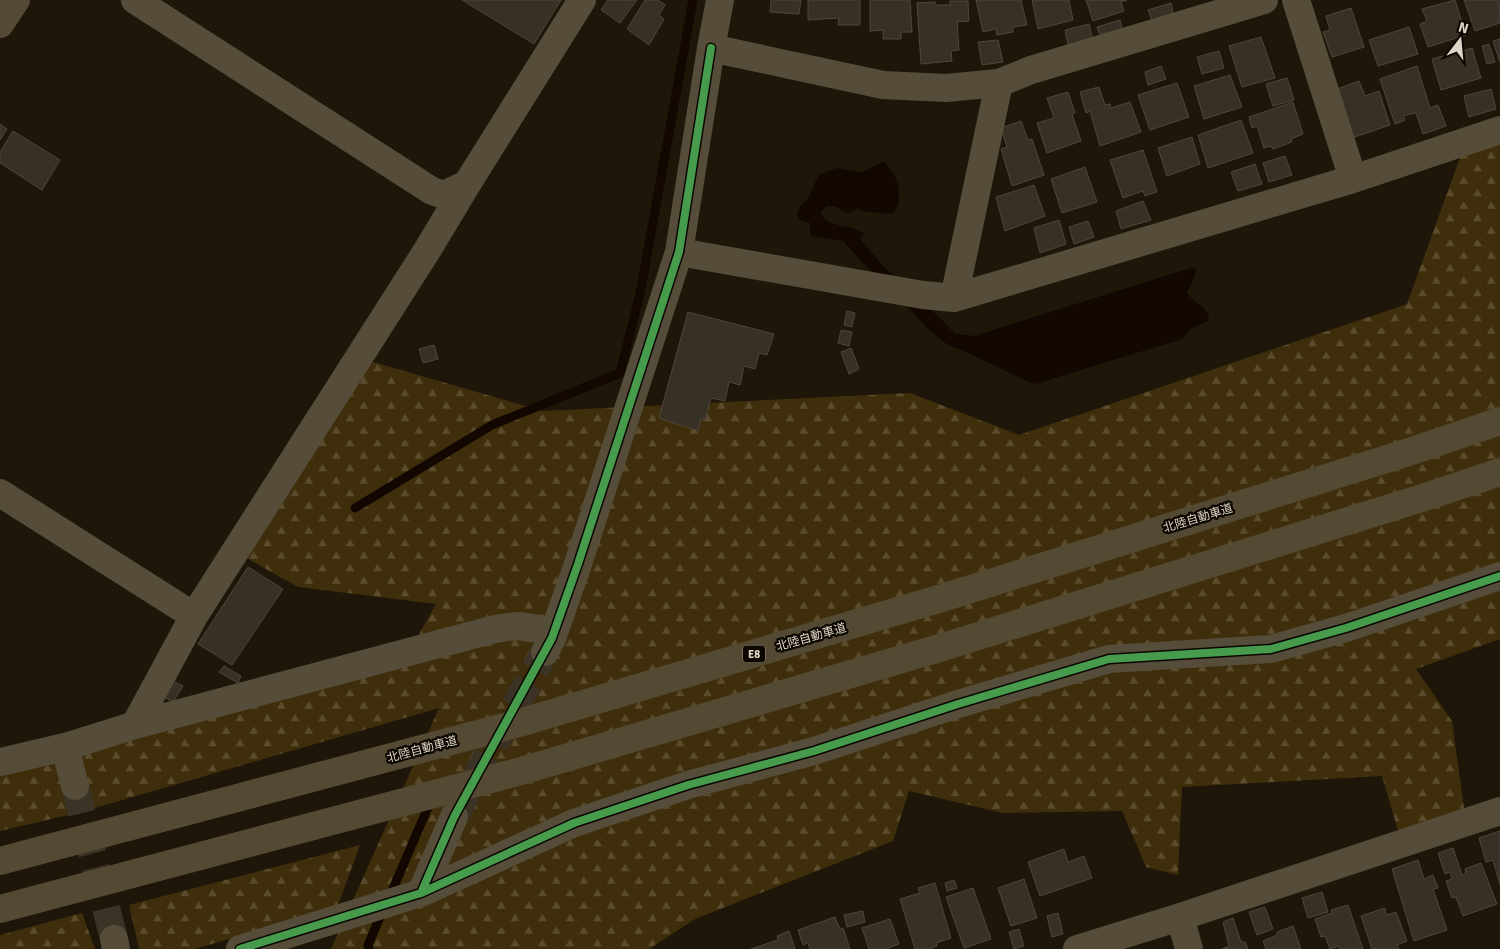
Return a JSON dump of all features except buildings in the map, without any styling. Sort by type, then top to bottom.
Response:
[{"type":"highway","name":"北陸自動車道","points":[[0,861],[500,728],[604,698],[942,598],[1403,454],[1500,421]]},
{"type":"highway","points":[[0,909],[540,766],[944,647],[1425,498],[1500,472]]},
{"type":"main road","points":[[0,24],[16,0]]},
{"type":"street","points":[[135,0],[432,191],[444,195],[467,184]]},
{"type":"street","points":[[135,725],[194,616],[423,258],[582,0]]},
{"type":"street","points":[[0,762],[65,747],[135,725],[506,628],[540,629],[548,645],[578,564],[679,252],[720,0]]},
{"type":"street","points":[[711,48],[883,85],[946,88],[999,82],[1031,70],[1264,0]]},
{"type":"street","points":[[1296,0],[1353,179]]},
{"type":"street","points":[[954,298],[999,82]]},
{"type":"street","points":[[679,252],[924,295],[954,298],[1353,179],[1500,130]]},
{"type":"street","points":[[0,492],[194,616]]},
{"type":"street","points":[[252,946],[414,895],[574,823],[688,785],[814,751],[958,704],[1109,659],[1271,649],[1346,628],[1500,576]]},
{"type":"street","points":[[65,747],[75,786]]},
{"type":"street","points":[[1077,949],[1500,812]]},
{"type":"street","points":[[414,895],[454,817]]},
{"type":"street","points":[[1180,917],[1189,949]]},
{"type":"street","points":[[252,946],[300,949]]},
{"type":"green space","points":[[1500,130],[1500,639],[1416,669],[1452,721],[1466,823],[1402,844],[1382,776],[1182,787],[1178,875],[1146,867],[1122,811],[1003,813],[909,791],[893,841],[695,919],[649,949],[331,949],[439,708],[81,812],[0,831],[0,762],[409,652],[436,604],[298,587],[236,552],[359,358],[543,411],[910,393],[1019,435],[1407,304],[1466,141]]},
{"type":"green space","points":[[360,845],[337,908],[194,949],[139,949],[129,905]]},
{"type":"green space","points":[[82,913],[95,949],[0,949],[0,935]]},
{"type":"shaded area","points":[[885,162],[894,174],[899,188],[899,202],[894,212],[888,214],[864,211],[857,208],[853,212],[847,213],[836,207],[827,206],[821,212],[824,218],[833,224],[852,228],[864,234],[860,239],[883,266],[955,334],[974,336],[1191,268],[1196,269],[1187,293],[1206,311],[1209,320],[1189,330],[1182,339],[1037,384],[948,345],[930,331],[843,241],[812,236],[810,233],[810,223],[800,220],[797,215],[799,208],[809,197],[817,178],[821,174],[837,168],[859,172],[865,171]]},
{"type":"waterway","points":[[355,508],[492,425],[620,373],[640,294],[693,0]]},
{"type":"waterway","points":[[389,898],[429,805]]},
{"type":"waterway","points":[[369,949],[368,945],[383,910]]},
{"type":"tunnel","points":[[454,817],[545,652]]},
{"type":"tunnel","points":[[75,786],[114,939]]},
{"type":"cycle path","points":[[421,893],[454,817],[552,638],[578,564],[679,252],[711,48]]},
{"type":"cycle path","points":[[240,949],[421,893],[574,823],[688,785],[814,751],[958,704],[1109,659],[1271,649],[1346,628],[1500,576]]}]
